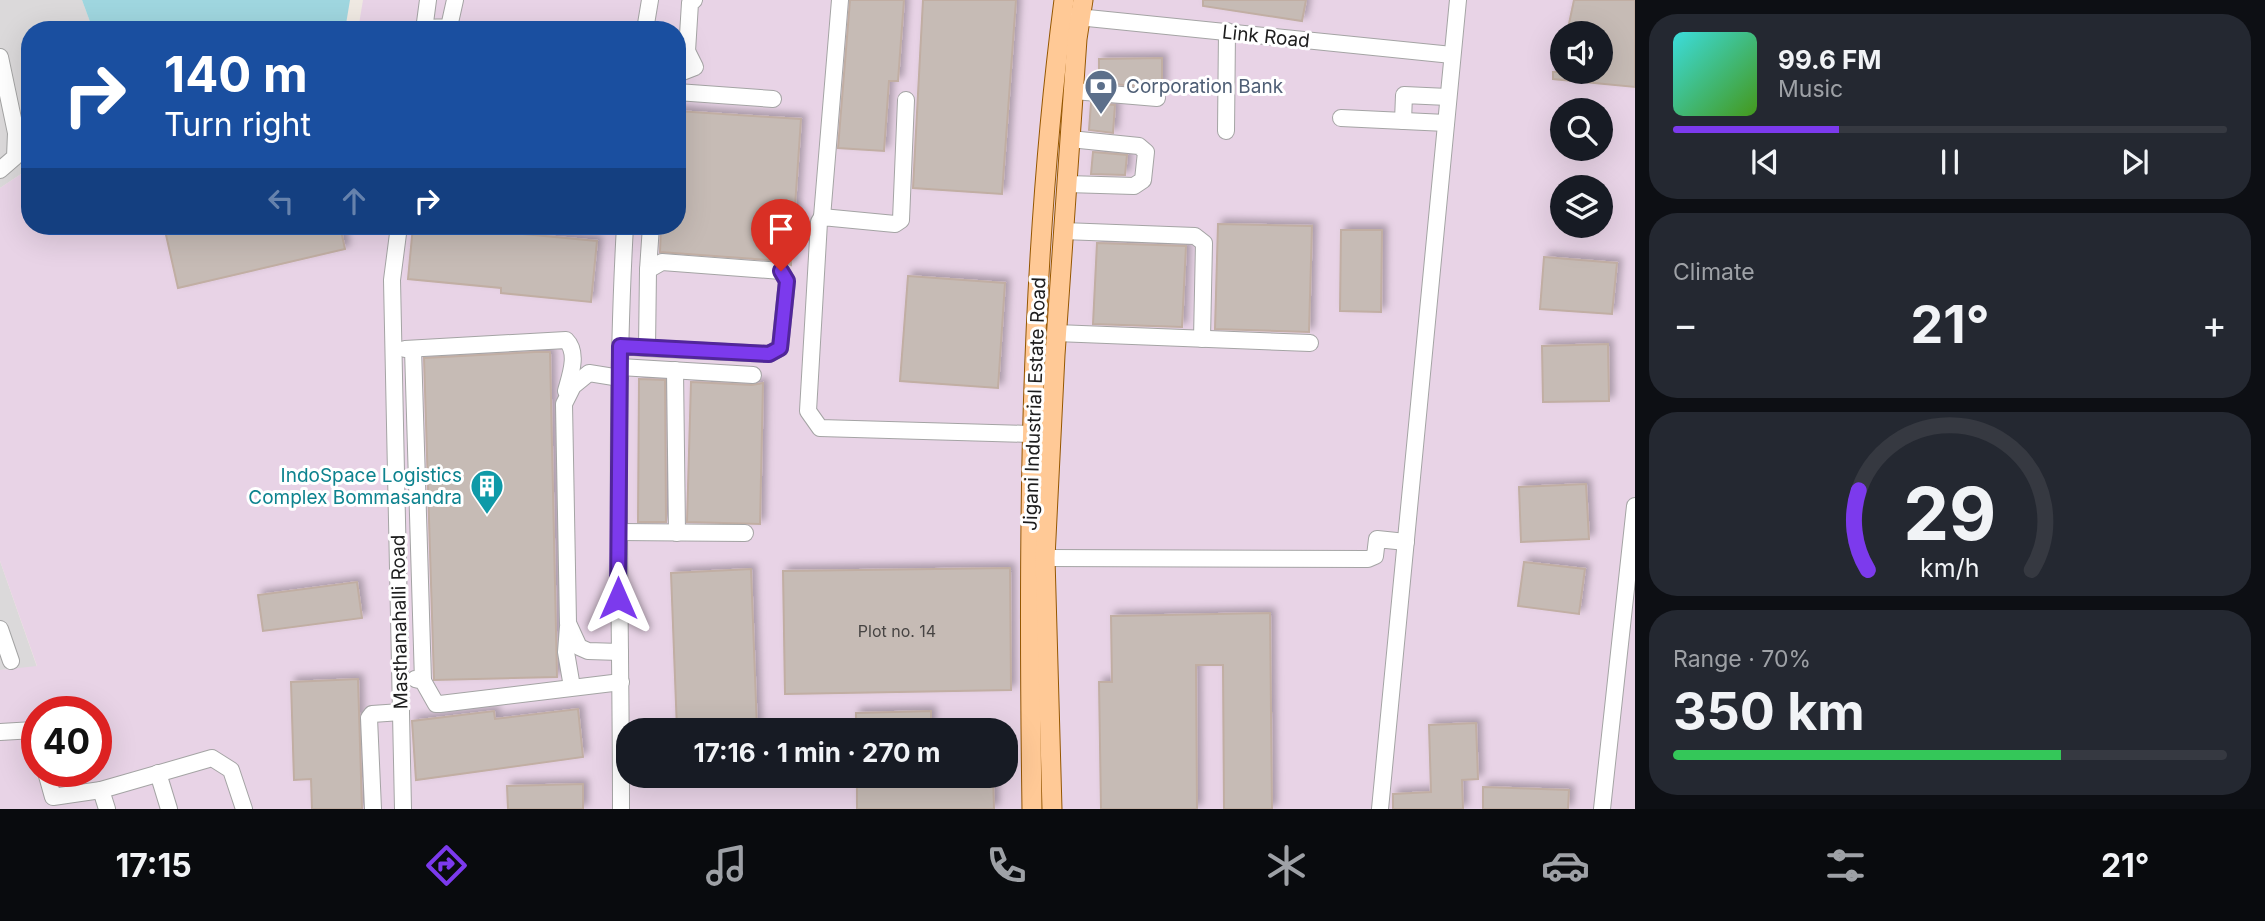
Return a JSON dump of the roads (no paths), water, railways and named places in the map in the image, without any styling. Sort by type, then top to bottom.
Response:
[{"type":"main road","name":"Jigani Industrial Estate Road","points":[[1052,809],[1045,558],[1056,333],[1074,91],[1073,8]]},
{"type":"main road","name":"Jigani Industrial Estate Road","points":[[1032,809],[1030,434],[1047,133],[1073,8]]},
{"type":"street","points":[[426,21],[428,0]]},
{"type":"street","points":[[450,21],[454,0]]},
{"type":"street","points":[[646,21],[650,0]]},
{"type":"street","points":[[840,0],[808,411],[820,428],[1030,434]]},
{"type":"street","points":[[1380,809],[1458,0]]},
{"type":"street","points":[[686,28],[691,1]]},
{"type":"street","name":"Link Road","points":[[1073,8],[1227,31],[1452,55]]},
{"type":"street","points":[[1226,131],[1227,31]]},
{"type":"street","points":[[686,55],[695,67],[686,70]]},
{"type":"street","points":[[0,57],[12,163],[0,170]]},
{"type":"street","points":[[1074,91],[1157,98]]},
{"type":"street","points":[[686,93],[774,99]]},
{"type":"street","points":[[1404,121],[1404,95],[1448,97]]},
{"type":"street","points":[[822,217],[895,224],[901,220],[906,100]]},
{"type":"street","points":[[1341,118],[1446,123]]},
{"type":"street","points":[[1067,184],[1134,186],[1143,180],[1146,152],[1139,146],[1070,139]]},
{"type":"street","points":[[1063,231],[1195,236],[1204,243],[1202,339]]},
{"type":"street","name":"Masthanahalli Road","points":[[398,235],[392,279],[403,809]]},
{"type":"street","points":[[621,809],[620,346],[625,235]]},
{"type":"street","points":[[647,348],[650,235]]},
{"type":"street","points":[[620,346],[769,354],[780,348],[787,281],[781,271],[662,262],[648,270]]},
{"type":"street","points":[[1056,333],[1310,343]]},
{"type":"street","points":[[393,350],[566,340],[572,348],[573,356],[564,404],[568,623],[566,652],[572,687]]},
{"type":"street","points":[[413,349],[423,681],[436,704],[621,682]]},
{"type":"street","points":[[675,370],[677,533]]},
{"type":"street","points":[[564,404],[573,386],[589,373],[675,370],[754,375]]},
{"type":"street","points":[[394,387],[414,387]]},
{"type":"street","points":[[1602,809],[1635,506]]},
{"type":"street","points":[[619,532],[745,533]]},
{"type":"street","points":[[1045,558],[1368,559],[1375,555],[1377,539],[1406,542]]},
{"type":"street","points":[[568,623],[579,647],[588,651],[620,652]]},
{"type":"street","points":[[0,629],[11,661]]},
{"type":"street","points":[[400,680],[423,681]]},
{"type":"street","points":[[373,809],[369,718],[372,714],[401,712]]},
{"type":"street","points":[[0,733],[21,731]]},
{"type":"street","points":[[50,787],[53,797],[73,802],[101,790],[212,758],[221,761],[231,770],[244,809]]},
{"type":"street","points":[[158,773],[169,809]]},
{"type":"street","points":[[101,790],[107,809]]},
{"type":"water","points":[[82,0],[350,0],[346,21],[90,21]]},
{"type":"place","name":"Corporation Bank","points":[[1101,116]]},
{"type":"place","name":"IndoSpace Logistics Complex Bommasandra","points":[[487,516]]}]
